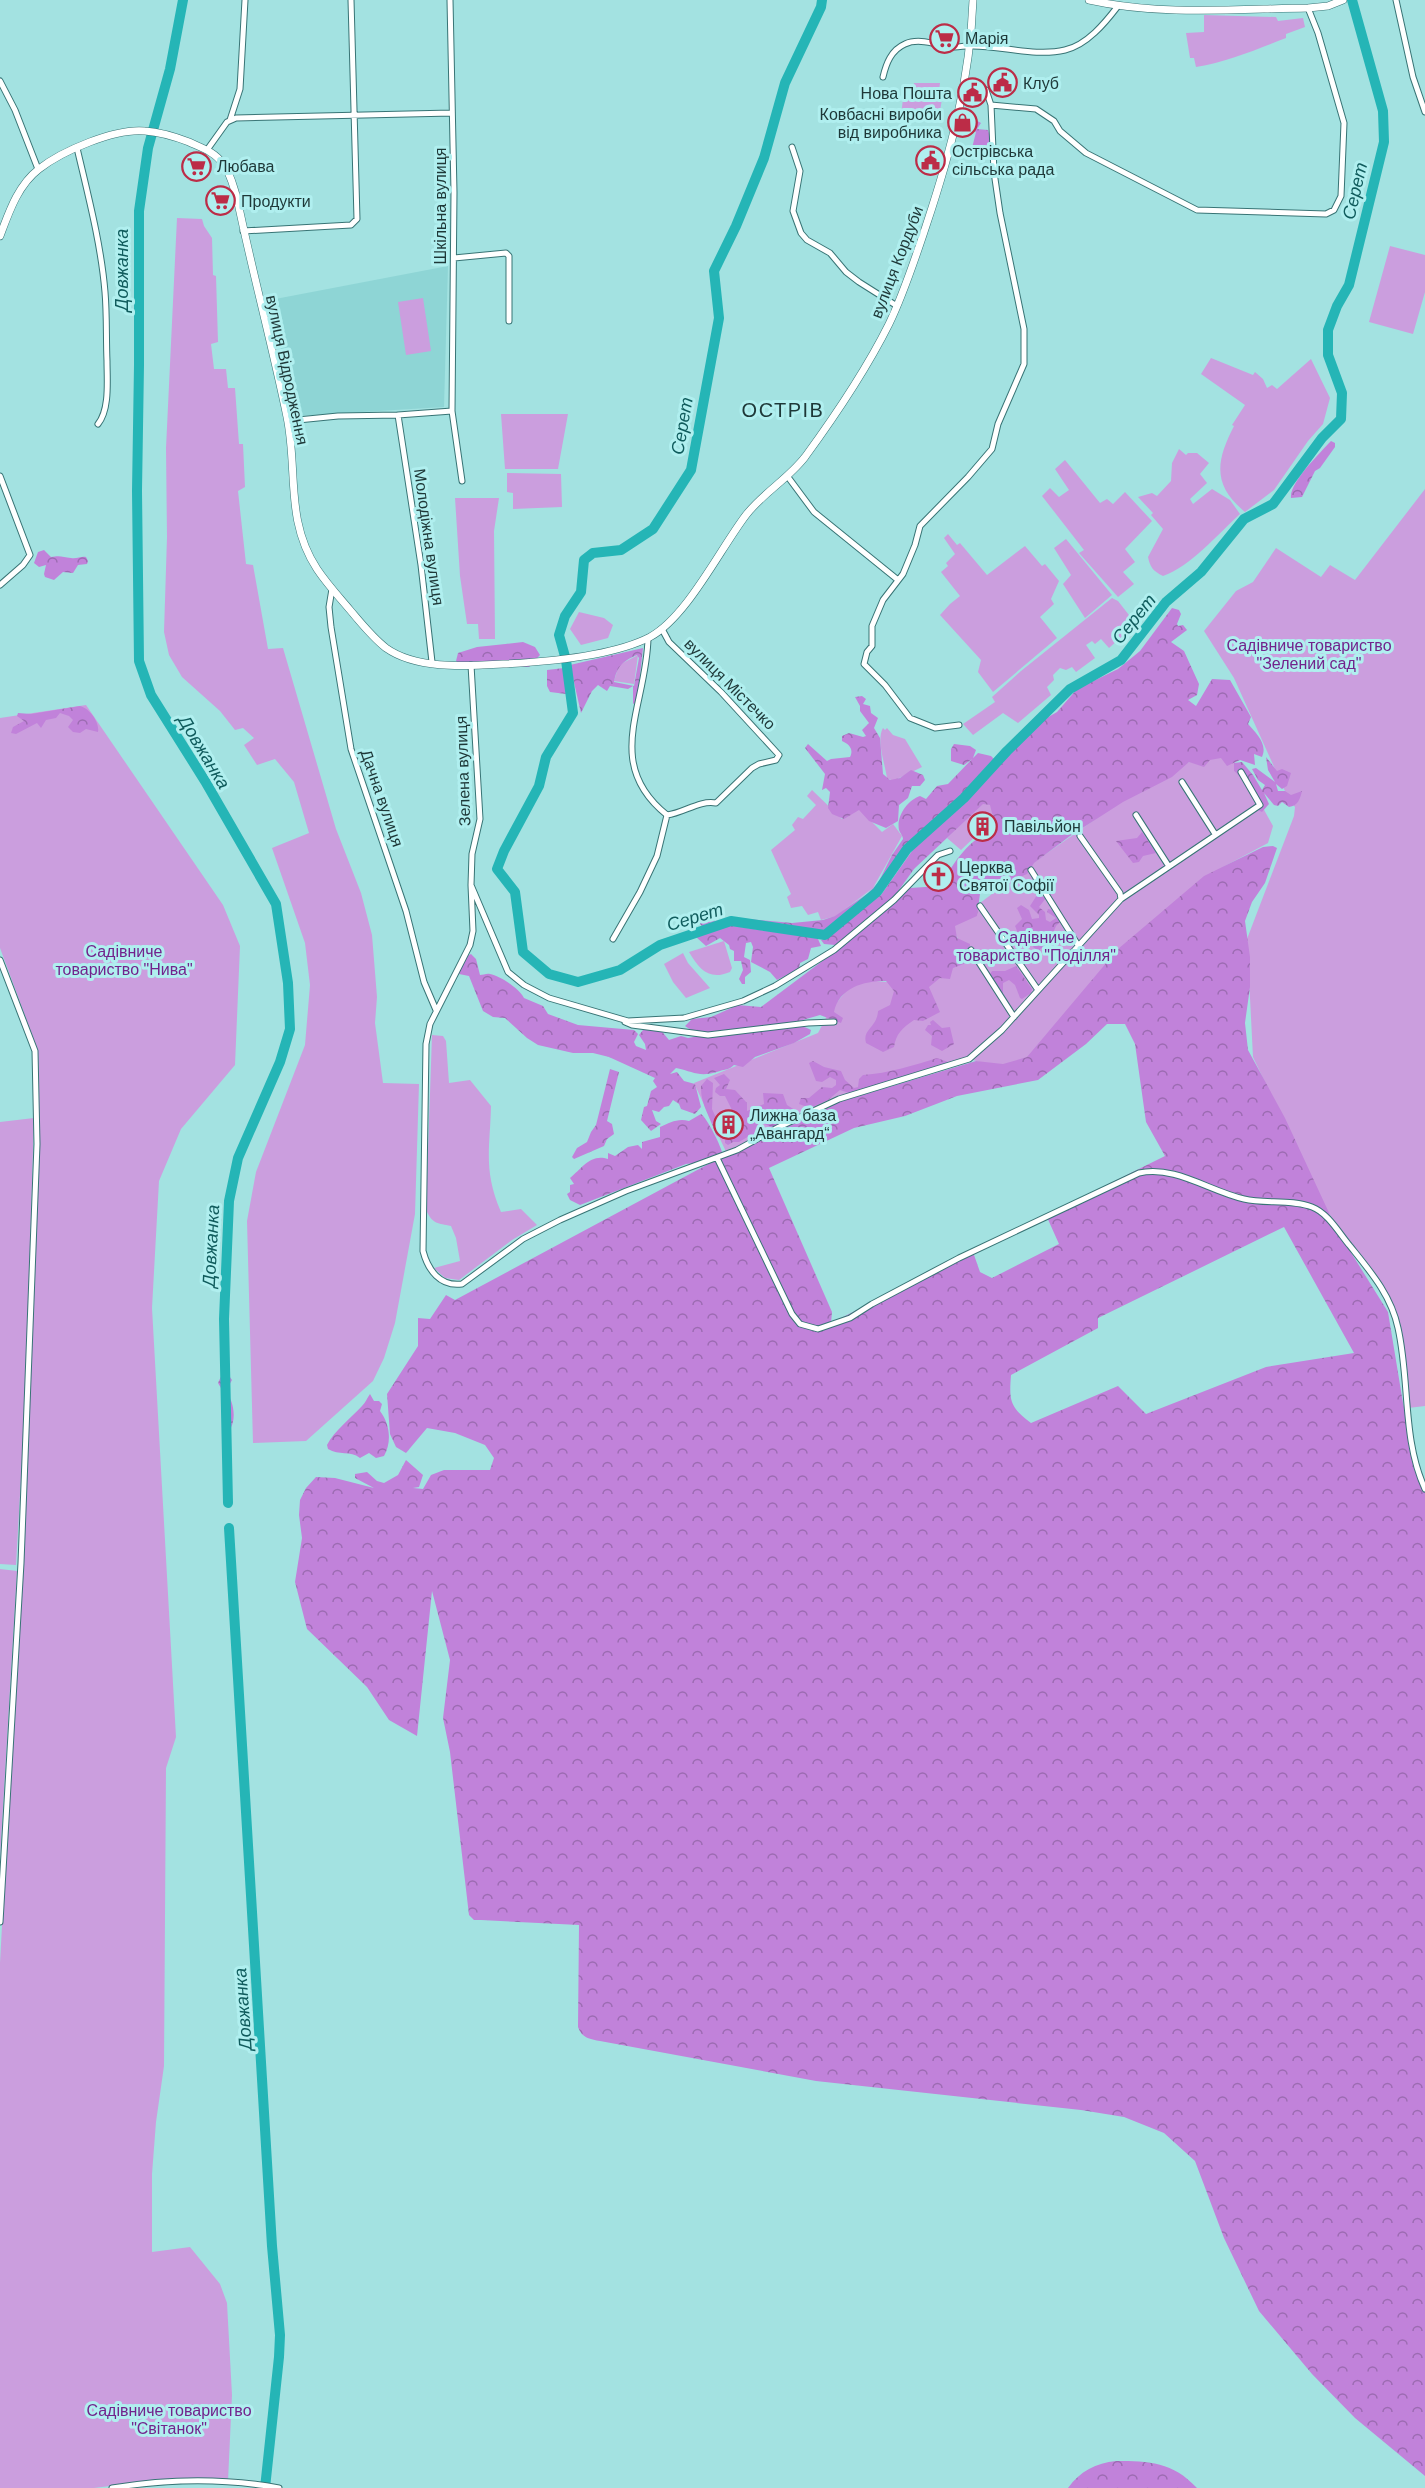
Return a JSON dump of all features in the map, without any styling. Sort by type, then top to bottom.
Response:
[{"type":"street","points":[[207,150],[230,120],[240,89],[245,0]]},
{"type":"street","points":[[243,231],[354,223],[357,213],[351,0]]},
{"type":"street","name":"Шкільна вулиця","points":[[450,0],[454,258],[452,411],[462,481]]},
{"type":"street","name":"вулиця Кордуби","points":[[543,662],[623,647],[648,638],[662,629],[687,600],[749,511],[776,485],[788,477],[808,453],[853,385],[897,306],[942,177],[964,84],[970,45],[973,0]]},
{"type":"street","points":[[1089,0],[1118,6],[1129,4],[1147,9],[1308,8],[1328,6],[1343,0]]},
{"type":"street","points":[[1396,0],[1413,77],[1425,112]]},
{"type":"street","points":[[883,77],[887,61],[903,45],[921,42],[954,47],[970,45],[1051,52],[1067,50],[1096,31],[1118,6]]},
{"type":"street","points":[[991,105],[1036,109],[1054,121],[1060,131],[1086,153],[1197,210],[1326,214],[1334,210],[1341,196],[1344,123],[1318,33],[1308,8]]},
{"type":"street","points":[[0,81],[2,90],[15,110],[38,169]]},
{"type":"street","points":[[959,725],[935,728],[910,718],[885,685],[864,664],[867,652],[872,646],[872,626],[883,600],[908,563],[920,526],[992,449],[998,424],[1024,364],[1024,329],[1003,231],[994,172],[991,105],[986,90],[964,84]]},
{"type":"street","points":[[230,120],[452,113]]},
{"type":"street","name":"вулиця Відродження","points":[[77,148],[126,131],[145,130],[207,150],[223,164],[230,176],[288,421],[295,514],[307,553],[332,589],[374,637],[388,649],[416,660],[471,665],[543,662]]},
{"type":"street","points":[[792,147],[800,171],[793,211],[801,233],[807,240],[830,253],[858,282],[897,306]]},
{"type":"street","points":[[0,236],[19,194],[38,169],[77,148],[101,260],[105,293],[105,400],[104,417],[98,424]]},
{"type":"street","points":[[454,258],[506,253],[509,256],[509,321]]},
{"type":"street","points":[[288,421],[338,416],[452,411]]},
{"type":"street","name":"Молодіжна вулиця","points":[[398,415],[421,565],[432,662]]},
{"type":"street","points":[[0,476],[30,555],[23,565],[0,585]]},
{"type":"street","points":[[788,477],[814,512],[898,580]]},
{"type":"street","name":"Дачна вулиця","points":[[332,589],[329,607],[331,627],[351,749],[406,911],[424,982],[436,1010]]},
{"type":"street","name":"вулиця Містечко","points":[[662,629],[669,642],[775,748],[779,758],[752,768],[716,803],[703,803],[682,812],[667,815]]},
{"type":"street","points":[[613,939],[640,892],[657,856],[667,815],[646,794],[633,768],[633,730],[648,652],[648,638]]},
{"type":"street","name":"Зелена вулиця","points":[[471,665],[480,819],[472,854],[471,885],[504,965],[514,978],[534,992],[549,998],[628,1021],[684,1018],[743,1001],[775,986],[834,950],[894,900],[938,855],[950,851]]},
{"type":"street","points":[[471,885],[473,931],[470,945],[436,1010],[430,1024],[426,1044],[423,1251],[426,1264],[443,1282],[453,1286],[462,1284],[501,1254],[542,1228],[635,1188],[717,1158],[839,1099],[964,1061],[992,1040],[1121,899],[1168,865],[1260,805],[1240,772]]},
{"type":"street","points":[[1182,782],[1215,834]]},
{"type":"street","points":[[1136,815],[1168,865]]},
{"type":"street","points":[[1080,836],[1120,893],[1121,899]]},
{"type":"street","points":[[1031,870],[1078,945]]},
{"type":"street","points":[[980,906],[1038,990]]},
{"type":"street","points":[[971,950],[1014,1017]]},
{"type":"street","points":[[0,960],[32,1039],[35,1056],[38,1144],[21,1563],[0,1922]]},
{"type":"street","points":[[618,1019],[632,1025],[708,1035],[834,1022]]},
{"type":"street","points":[[717,1158],[792,1314],[800,1324],[818,1329],[850,1318],[959,1258],[1139,1173],[1162,1171],[1242,1199],[1311,1207],[1330,1221],[1372,1272],[1391,1308],[1398,1326],[1412,1449],[1425,1489]]},
{"type":"street","points":[[112,2488],[167,2482],[279,2488]]},
{"type":"shaded area","points":[[448,266],[444,407],[296,416],[270,300]]},
{"type":"green space","points":[[1204,15],[1276,17],[1278,21],[1303,18],[1305,27],[1286,34],[1286,38],[1253,51],[1196,67],[1194,58],[1190,58],[1186,33],[1204,32]]},
{"type":"green space","points":[[914,83],[940,83],[938,98],[942,99],[940,111],[924,108],[922,118],[901,115],[903,99],[911,100]]},
{"type":"green space","points":[[968,116],[981,123],[977,129],[988,130],[991,140],[986,148],[975,154],[971,152],[976,132],[971,129],[961,129],[960,125],[964,117]]},
{"type":"green space","points":[[177,218],[202,219],[212,238],[213,275],[216,276],[218,342],[211,344],[214,369],[226,369],[228,388],[235,388],[239,444],[243,444],[245,487],[238,491],[246,564],[253,565],[268,649],[283,648],[336,829],[361,893],[372,935],[377,997],[375,1023],[383,1083],[419,1084],[415,1214],[395,1323],[384,1358],[373,1381],[306,1441],[253,1443],[247,1221],[256,1172],[305,1045],[310,985],[305,943],[272,848],[309,833],[294,782],[275,759],[257,765],[244,745],[254,738],[243,728],[235,730],[220,711],[182,677],[169,655],[164,632],[167,537],[166,448]]},
{"type":"green space","points":[[1390,246],[1425,255],[1425,292],[1413,334],[1369,322]]},
{"type":"green space","points":[[423,298],[431,351],[406,355],[398,302]]},
{"type":"green space","points":[[1211,358],[1253,375],[1255,372],[1263,379],[1267,388],[1272,385],[1277,389],[1311,359],[1330,398],[1323,424],[1308,441],[1274,490],[1245,512],[1227,492],[1220,472],[1223,450],[1234,426],[1232,425],[1245,405],[1201,374]]},
{"type":"green space","points":[[501,414],[568,414],[558,469],[505,469]]},
{"type":"green space","points":[[1331,441],[1335,443],[1335,447],[1320,468],[1315,471],[1302,497],[1291,498],[1295,484]]},
{"type":"green space","points":[[1179,449],[1186,455],[1197,453],[1209,463],[1200,474],[1207,483],[1190,499],[1193,504],[1212,489],[1230,500],[1240,514],[1194,557],[1173,572],[1163,576],[1152,568],[1148,557],[1163,529],[1151,515],[1153,513],[1138,497],[1152,493],[1157,496],[1171,481],[1172,463]]},
{"type":"green space","points":[[1065,460],[1100,503],[1107,499],[1113,504],[1125,492],[1152,521],[1125,549],[1135,562],[1123,572],[1134,584],[1118,597],[1079,553],[1084,550],[1042,496],[1050,488],[1059,497],[1069,490],[1055,469]]},
{"type":"green space","points":[[507,473],[561,474],[562,507],[513,509],[513,493],[507,492]]},
{"type":"green space","name":"Садівниче товариство \"Зелений сад\"","points":[[1425,489],[1425,1406],[1408,1408],[1395,1314],[1377,1282],[1344,1238],[1321,1200],[1253,1057],[1247,939],[1294,816],[1295,807],[1289,800],[1234,678],[1204,631],[1236,591],[1253,582],[1276,548],[1321,577],[1330,565],[1355,580]]},
{"type":"green space","points":[[455,498],[499,498],[494,531],[495,639],[479,639],[478,624],[467,624],[460,576]]},
{"type":"green space","points":[[948,534],[957,545],[960,543],[987,575],[1025,546],[1042,566],[1045,564],[1059,581],[1051,599],[1054,604],[1040,617],[1057,638],[993,692],[978,672],[981,660],[940,615],[960,596],[941,572],[948,566],[946,563],[955,554],[944,538]]},
{"type":"green space","points":[[1066,539],[1112,595],[1085,618],[1063,584],[1071,575],[1054,548]]},
{"type":"green space","points":[[44,550],[51,557],[86,557],[88,561],[87,564],[78,565],[73,573],[63,572],[54,580],[45,577],[46,565],[39,567],[34,563],[38,552]]},
{"type":"green space","points":[[1112,598],[1118,601],[1136,624],[1109,648],[1101,639],[1095,644],[1092,641],[1086,645],[1095,658],[1076,672],[1072,667],[1066,670],[1060,668],[1053,675],[1054,680],[1047,687],[1051,695],[1018,723],[1003,713],[973,735],[963,724],[995,702],[992,697],[1021,671]]},
{"type":"green space","points":[[1172,608],[1179,610],[1181,614],[1177,624],[1178,626],[1183,625],[1187,630],[1171,642],[1184,651],[1199,684],[1197,695],[1188,700],[1196,706],[1212,679],[1230,680],[1251,717],[1248,724],[1262,743],[1262,757],[1254,754],[1255,765],[1240,760],[1227,766],[1221,758],[1210,760],[1204,767],[1189,762],[1172,777],[1123,802],[1070,836],[1034,863],[1027,874],[980,894],[977,916],[955,926],[957,938],[970,944],[969,962],[953,968],[950,979],[940,978],[929,987],[940,1012],[923,1021],[914,1020],[910,1023],[898,1035],[894,1047],[883,1052],[866,1043],[865,1038],[878,1011],[890,1005],[894,991],[886,981],[861,984],[841,997],[837,1004],[834,1012],[843,1018],[841,1023],[820,1015],[772,1029],[797,1026],[811,1030],[810,1034],[794,1043],[755,1057],[743,1067],[734,1065],[731,1068],[702,1074],[676,1068],[670,1074],[677,1072],[684,1081],[695,1084],[701,1107],[695,1114],[681,1109],[679,1104],[673,1100],[669,1106],[659,1112],[652,1110],[656,1121],[661,1124],[651,1131],[641,1120],[651,1091],[657,1087],[653,1081],[655,1078],[609,1057],[593,1053],[573,1053],[538,1045],[505,1018],[493,1017],[483,1011],[469,976],[459,974],[458,970],[463,958],[471,954],[476,959],[480,975],[494,975],[504,980],[518,990],[524,998],[543,1006],[548,1014],[578,1025],[634,1030],[638,1034],[634,1042],[636,1046],[646,1050],[639,1035],[643,1030],[659,1028],[669,1040],[681,1036],[710,1038],[770,1030],[704,1034],[685,1026],[692,1019],[711,1017],[738,1005],[761,1007],[857,935],[910,888],[940,886],[963,852],[986,833],[996,829],[990,805],[983,804],[914,869],[889,904],[835,945],[824,944],[821,940],[832,935],[838,925],[823,932],[815,932],[739,924],[721,924],[704,928],[699,923],[738,918],[792,923],[823,920],[835,916],[867,894],[878,883],[903,839],[899,830],[899,819],[907,805],[920,796],[926,799],[937,786],[948,784],[972,759],[964,765],[951,761],[951,749],[954,744],[970,746],[976,750],[973,758],[978,753],[991,756],[995,760],[994,767],[984,776],[978,777],[960,802],[978,789],[1038,723],[1057,712],[1077,689],[1118,669],[1140,651]],"holes":[[[958,804],[935,829],[924,834],[881,895],[839,924],[874,895],[901,863],[900,856],[906,848]]]},
{"type":"green space","points":[[579,612],[604,618],[613,625],[608,638],[581,645],[570,629]]},
{"type":"green space","points":[[523,642],[535,647],[540,655],[529,667],[462,666],[456,661],[458,653],[477,647]]},
{"type":"green space","points":[[643,648],[637,702],[633,704],[633,686],[628,689],[610,686],[607,691],[598,685],[592,691],[581,713],[570,665]],"holes":[[[637,655],[639,658],[634,686],[614,682],[621,665]]]},
{"type":"green space","points":[[638,655],[634,684],[614,681],[619,665]]},
{"type":"green space","points":[[564,668],[567,679],[566,694],[550,692],[547,686],[547,670]]},
{"type":"green space","points":[[862,696],[866,699],[863,704],[870,706],[871,713],[878,718],[874,728],[880,738],[883,774],[890,780],[900,778],[911,770],[923,775],[925,780],[920,786],[912,786],[908,798],[899,805],[898,821],[886,828],[869,821],[859,810],[844,819],[832,814],[828,808],[830,792],[826,788],[822,790],[825,774],[805,748],[808,744],[827,761],[850,757],[851,749],[842,741],[842,736],[849,733],[866,736],[862,730],[869,723],[860,711],[855,697]]},
{"type":"green space","name":"Садівниче товариство \"Нива\"","points":[[86,705],[223,905],[240,946],[235,1065],[181,1129],[159,1181],[152,1308],[176,1737],[166,1768],[164,2066],[152,2174],[152,2252],[190,2247],[220,2284],[227,2303],[232,2395],[228,2481],[158,2480],[94,2488],[0,2488],[0,1963],[28,1444],[39,1086],[38,1051],[0,948],[0,718]]},
{"type":"green space","points":[[80,706],[93,716],[98,732],[86,729],[80,733],[73,732],[68,727],[73,720],[60,713],[56,718],[46,720],[41,728],[37,723],[16,734],[11,733],[13,727],[24,721],[17,716],[18,713],[31,714]]},
{"type":"green space","points":[[883,728],[905,739],[922,767],[893,781],[887,778],[880,739]]},
{"type":"green space","name":"Садівниче товариство \"Поділля\"","points":[[1214,754],[1230,758],[1242,770],[1273,826],[1268,843],[1200,882],[1029,1057],[1003,1069],[973,1060],[805,1113],[728,1156],[694,1083],[818,1033],[829,1012],[856,979],[927,986],[966,955],[951,925],[1033,863],[1120,802],[1180,765]]},
{"type":"green space","points":[[1266,757],[1277,771],[1282,769],[1291,773],[1287,786],[1282,789],[1276,784],[1278,791],[1285,791],[1291,795],[1302,791],[1297,804],[1289,807],[1282,802],[1278,806],[1274,805],[1264,793],[1269,804],[1262,812],[1258,810],[1260,805],[1234,771],[1234,763],[1242,762],[1262,790],[1265,785],[1258,780],[1252,769],[1256,768],[1275,782],[1268,770]]},
{"type":"green space","points":[[812,790],[842,819],[858,808],[882,832],[893,824],[902,836],[873,888],[836,916],[821,920],[818,912],[808,915],[802,906],[791,908],[787,897],[791,894],[771,850],[795,830],[792,825],[798,817],[803,819],[816,805],[807,796]]},
{"type":"green space","points":[[979,803],[991,805],[994,812],[979,826],[982,830],[961,850],[947,838]]},
{"type":"green space","points":[[1142,832],[1156,853],[1143,856],[1139,862],[1133,863],[1116,841],[1137,838]]},
{"type":"green space","points":[[1263,847],[1277,848],[1265,883],[1252,902],[1245,921],[1250,957],[1250,987],[1245,1023],[1248,1050],[1285,1118],[1337,1230],[1388,1312],[1403,1403],[1425,1487],[1425,2476],[1355,2418],[1312,2374],[1259,2311],[1224,2238],[1195,2161],[1164,2133],[1124,2117],[1081,2110],[816,2081],[589,2039],[584,2036],[578,2027],[579,1925],[474,1920],[469,1915],[450,1752],[443,1718],[450,1660],[432,1591],[417,1736],[389,1720],[367,1687],[307,1629],[295,1582],[302,1538],[300,1500],[306,1488],[316,1477],[335,1478],[374,1488],[355,1478],[355,1474],[367,1472],[377,1481],[384,1483],[398,1475],[406,1460],[423,1475],[419,1487],[413,1488],[423,1489],[431,1475],[444,1470],[490,1470],[494,1458],[485,1445],[455,1433],[427,1428],[406,1453],[396,1447],[390,1434],[387,1394],[418,1346],[418,1318],[430,1319],[446,1295],[455,1300],[714,1161],[686,1164],[580,1205],[570,1200],[567,1194],[570,1192],[570,1185],[574,1184],[570,1178],[587,1163],[597,1158],[608,1159],[608,1153],[615,1156],[628,1147],[638,1145],[642,1149],[642,1142],[660,1137],[660,1127],[677,1121],[689,1121],[701,1114],[714,1133],[723,1156],[750,1146],[832,1104],[976,1061],[1003,1064],[1027,1057],[1118,949],[1204,876]],"holes":[[[1107,1024],[1125,1024],[1135,1044],[1146,1122],[1165,1156],[1046,1215],[1059,1244],[992,1278],[980,1272],[973,1252],[831,1323],[832,1312],[769,1168],[854,1128],[905,1116],[957,1096],[1038,1080],[1086,1044]],[[1284,1227],[1354,1353],[1266,1367],[1146,1414],[1118,1386],[1031,1423],[1015,1408],[1010,1392],[1011,1375],[1098,1328],[1098,1318]]]},
{"type":"green space","points":[[1037,895],[1046,898],[1039,907],[1045,912],[1046,920],[1050,922],[1056,918],[1047,912],[1048,909],[1052,910],[1060,922],[1050,940],[1058,941],[1057,945],[1048,950],[1041,948],[1039,951],[1033,947],[1036,941],[1034,938],[1028,941],[1028,948],[1025,947],[1015,926],[1022,919],[1017,908],[1021,905],[1029,910],[1032,919],[1039,918],[1030,906]]},
{"type":"green space","points":[[727,925],[816,938],[821,946],[811,948],[808,959],[800,963],[799,969],[777,980],[770,972],[751,962],[753,947],[751,942],[746,943],[744,957],[750,960],[751,972],[745,977],[745,984],[742,984],[739,979],[743,970],[741,961],[734,961],[734,951],[729,945],[720,938],[706,946],[696,937],[709,928]]},
{"type":"green space","points":[[724,941],[732,968],[730,972],[716,975],[705,972],[689,952]]},
{"type":"green space","points":[[683,953],[688,963],[710,988],[686,998],[673,982],[664,964]]},
{"type":"green space","points":[[1016,966],[1032,989],[1031,993],[1022,999],[1015,985],[1009,980],[1003,983],[1003,994],[989,976],[992,971],[1005,971]]},
{"type":"green space","points":[[933,1020],[942,1028],[950,1027],[954,1044],[942,1051],[931,1045],[932,1036],[925,1030]]},
{"type":"green space","points":[[432,1035],[443,1036],[446,1041],[449,1083],[470,1080],[491,1106],[490,1171],[495,1197],[501,1212],[521,1209],[537,1225],[512,1240],[459,1280],[445,1278],[434,1268],[460,1261],[456,1238],[451,1226],[434,1221],[426,1210]]},
{"type":"green space","points":[[937,1058],[948,1062],[930,1072],[914,1073],[852,1094],[840,1090],[828,1100],[810,1108],[799,1104],[801,1098],[809,1098],[822,1087],[832,1088],[836,1085],[836,1080],[830,1077],[822,1082],[816,1081],[809,1063],[813,1061],[824,1067],[841,1071],[845,1080],[854,1088],[858,1087],[859,1079],[863,1075],[891,1071]]},
{"type":"green space","points":[[610,1069],[619,1072],[607,1121],[612,1124],[614,1134],[607,1139],[604,1146],[574,1159],[572,1157],[577,1148],[587,1142],[596,1125]]},
{"type":"green space","points":[[724,1074],[730,1080],[726,1089],[735,1090],[747,1103],[747,1111],[764,1104],[763,1093],[783,1094],[787,1105],[798,1112],[795,1117],[774,1128],[764,1124],[761,1117],[753,1112],[760,1129],[767,1131],[761,1133],[758,1138],[751,1135],[728,1145],[725,1140],[742,1130],[743,1126],[737,1120],[725,1096],[720,1096],[715,1092],[720,1085],[714,1078]]},
{"type":"green space","points":[[707,1079],[713,1083],[712,1109],[723,1133],[719,1137],[716,1135],[702,1099],[701,1086]]},
{"type":"green space","points":[[34,1118],[25,1407],[16,1565],[0,1564],[0,1122]]},
{"type":"green space","points":[[224,1361],[227,1363],[227,1373],[232,1380],[226,1391],[234,1411],[229,1431],[222,1422],[224,1393],[218,1383],[223,1372],[221,1364]]},
{"type":"green space","points":[[370,1394],[374,1401],[382,1404],[380,1411],[388,1427],[389,1439],[384,1456],[376,1458],[369,1453],[360,1458],[328,1449],[327,1445],[334,1435]]},
{"type":"green space","points":[[0,1569],[17,1571],[0,1858]]},
{"type":"green space","points":[[1116,2461],[1150,2463],[1170,2468],[1188,2479],[1197,2488],[1068,2488],[1089,2469]]},
{"type":"waterway","name":"Довжанка","points":[[183,0],[170,69],[148,148],[139,211],[137,491],[139,661],[151,695],[205,781],[276,904],[288,983],[290,1029],[280,1062],[238,1158],[229,1201],[224,1319],[228,1503]]},
{"type":"waterway","name":"Серет","points":[[822,0],[821,7],[785,83],[764,158],[736,226],[714,271],[719,318],[691,470],[653,529],[621,550],[593,553],[584,560],[581,592],[565,616],[559,635],[566,660],[573,713],[546,757],[539,786],[504,851],[497,869],[515,892],[523,952],[549,974],[578,982],[620,970],[660,945],[731,921],[825,935],[877,892],[907,849],[964,798],[1007,751],[1070,689],[1121,660],[1166,602],[1201,572],[1244,519],[1273,504],[1322,438],[1341,419],[1342,393],[1328,355],[1328,330],[1337,306],[1349,285],[1384,142],[1383,111],[1352,0]]},
{"type":"waterway","name":"Довжанка","points":[[229,1528],[272,2246],[280,2335],[265,2488]]},
{"type":"place","name":"Марія","points":[[944,38]]},
{"type":"place","name":"Клуб","points":[[1002,83]]},
{"type":"place","name":"Нова Пошта","points":[[973,93]]},
{"type":"place","name":"Ковбасні вироби від виробника","points":[[963,123]]},
{"type":"place","name":"Острівська сільська рада","points":[[931,160]]},
{"type":"place","name":"Любава","points":[[196,166]]},
{"type":"place","name":"Продукти","points":[[220,201]]},
{"type":"place","name":"Павільйон","points":[[983,826]]},
{"type":"place","name":"Церква Святої Софії","points":[[938,876]]},
{"type":"place","name":"Лижна база „Авангард“","points":[[729,1124]]},
{"type":"district","name":"ОСТРІВ","points":[[783,410]]},
{"type":"park label","name":"Садівниче товариство \"Світанок\"","points":[[169,2419]]}]
